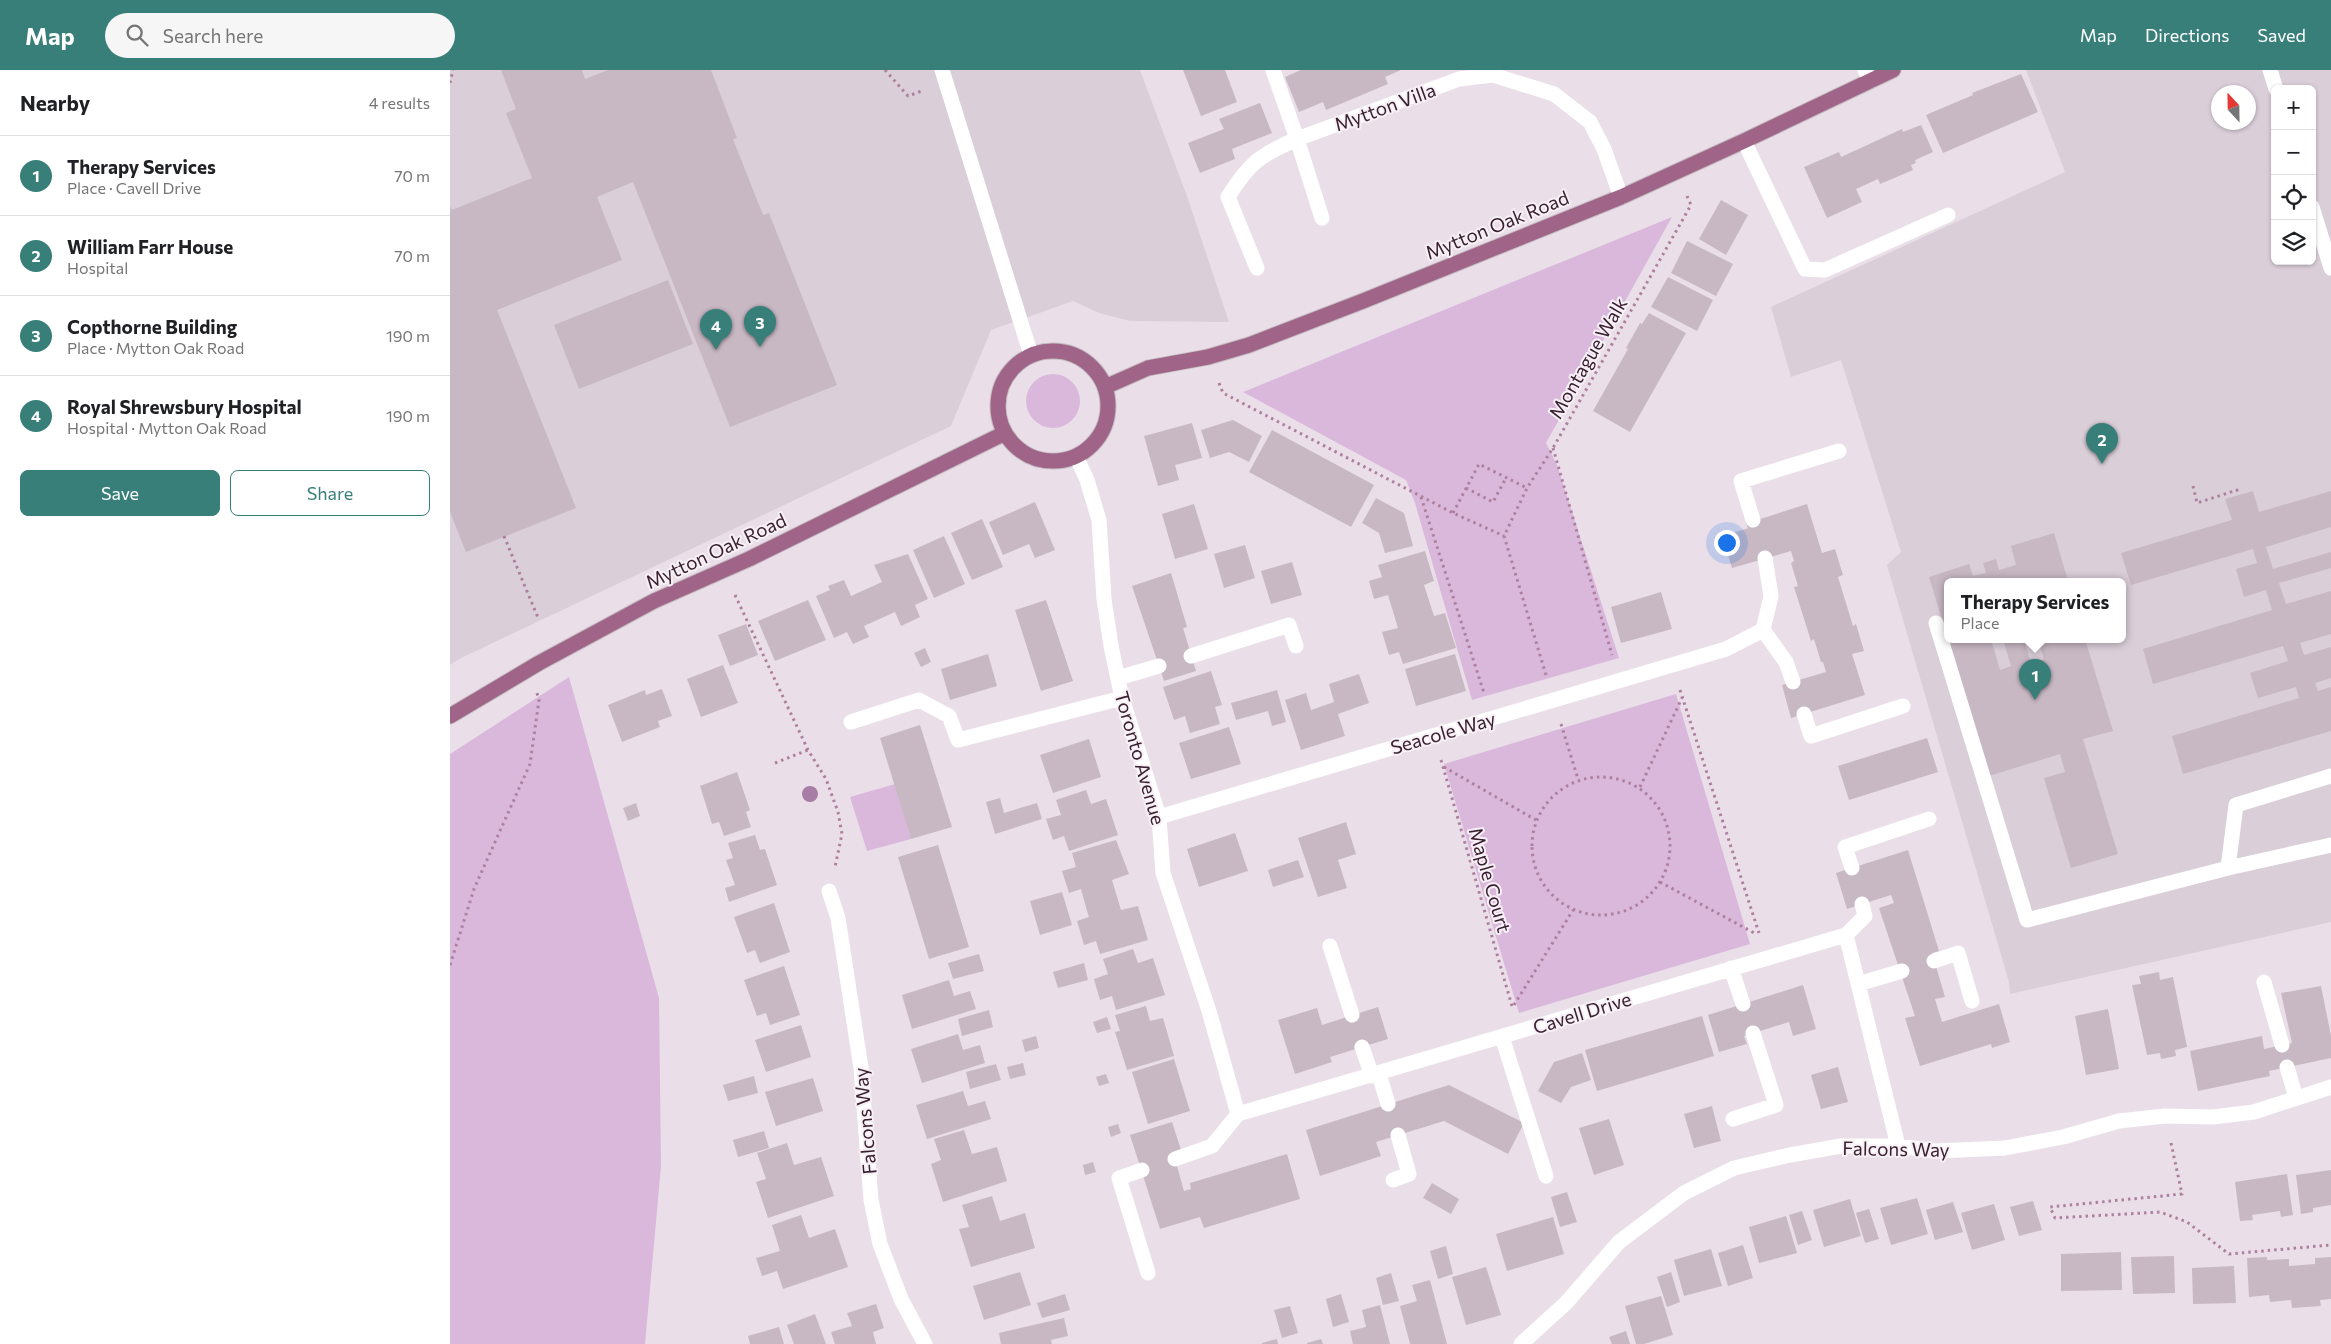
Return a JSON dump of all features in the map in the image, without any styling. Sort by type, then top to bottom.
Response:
[{"type":"main road","name":"Mytton Oak Road","points":[[1105,387],[1148,368],[1208,356],[1249,345],[1621,197],[1744,141],[1867,75],[1893,70]]},
{"type":"main road","points":[[1046,351],[1075,355],[1088,363],[1098,374],[1105,387],[1108,411],[1100,434],[1090,447],[1076,456],[1061,461],[1044,461],[1028,456],[1015,446],[1005,434],[998,416],[998,397],[1004,380],[1016,365],[1031,355],[1046,351]]},
{"type":"main road","name":"Mytton Oak Road","points":[[450,716],[539,663],[654,601],[749,559],[1005,434]]},
{"type":"street","points":[[942,70],[1031,355]]},
{"type":"street","points":[[1273,70],[1322,218]]},
{"type":"street","points":[[2270,70],[2275,85]]},
{"type":"street","name":"Mytton Villa","points":[[1257,268],[1228,197],[1244,171],[1268,152],[1459,79],[1493,76],[1554,94],[1590,122],[1604,149],[1621,197]]},
{"type":"street","points":[[1744,141],[1806,269],[1825,270],[1948,215]]},
{"type":"street","points":[[2316,220],[2331,268]]},
{"type":"street","points":[[1753,520],[1742,481],[1839,451]]},
{"type":"street","name":"Toronto Avenue","points":[[1076,456],[1087,480],[1099,520],[1104,599],[1118,678],[1122,698],[1159,817],[1163,873],[1208,1011],[1238,1114]]},
{"type":"street","points":[[1765,558],[1771,596],[1763,630],[1786,662],[1793,682]]},
{"type":"street","points":[[1936,623],[2027,920],[2228,868],[2331,845]]},
{"type":"street","points":[[1191,656],[1289,625],[1296,646]]},
{"type":"street","name":"Seacole Way","points":[[1159,817],[1726,649],[1763,630]]},
{"type":"street","points":[[1118,678],[1159,666]]},
{"type":"street","points":[[851,722],[919,700],[948,716],[958,740],[1122,698]]},
{"type":"street","points":[[1804,714],[1811,736],[1904,706]]},
{"type":"street","points":[[2228,868],[2236,805],[2331,776]]},
{"type":"street","points":[[1852,868],[1845,847],[1929,819]]},
{"type":"street","name":"Falcons Way","points":[[829,891],[838,918],[861,1068],[871,1200],[880,1244],[901,1299],[925,1344]]},
{"type":"street","points":[[1862,904],[1865,916],[1846,935],[1898,1146]]},
{"type":"street","name":"Cavell Drive","points":[[1238,1114],[1376,1075],[1846,935]]},
{"type":"street","points":[[1330,946],[1352,1015]]},
{"type":"street","points":[[1934,961],[1958,953],[1972,1001]]},
{"type":"street","points":[[1731,968],[1743,1004]]},
{"type":"street","points":[[1858,984],[1902,971]]},
{"type":"street","points":[[2264,982],[2282,1046]]},
{"type":"street","points":[[1732,1120],[1776,1105],[1753,1034]]},
{"type":"street","points":[[1502,1037],[1546,1176]]},
{"type":"street","points":[[1362,1047],[1388,1104]]},
{"type":"street","points":[[2287,1068],[2296,1098]]},
{"type":"street","name":"Falcons Way","points":[[1521,1344],[1566,1303],[1619,1242],[1684,1193],[1734,1168],[1841,1146],[1898,1146],[1936,1151],[2005,1148],[2063,1137],[2119,1122],[2165,1116],[2213,1117],[2254,1112],[2331,1087]]},
{"type":"street","points":[[1175,1159],[1212,1146],[1238,1114]]},
{"type":"street","points":[[1393,1180],[1409,1174],[1398,1135]]},
{"type":"street","points":[[1142,1170],[1119,1178],[1148,1273]]},
{"type":"path","points":[[450,83],[453,70]]},
{"type":"path","name":"Montague Walk","points":[[1504,536],[1527,488],[1553,448],[1691,205],[1686,193]]},
{"type":"path","points":[[1219,383],[1223,392],[1453,513],[1504,536],[1578,779]]},
{"type":"path","points":[[1553,448],[1613,658]]},
{"type":"path","points":[[1453,513],[1479,464],[1527,488]]},
{"type":"path","points":[[1466,488],[1493,502],[1506,478]]},
{"type":"path","points":[[2193,486],[2197,503],[2236,490],[2238,495]]},
{"type":"path","points":[[1421,496],[1486,698]]},
{"type":"path","points":[[504,536],[539,620]]},
{"type":"path","points":[[735,595],[808,750],[826,778],[838,812],[842,834],[829,891]]},
{"type":"path","points":[[1660,882],[1760,936],[1672,665]]},
{"type":"path","points":[[450,965],[474,889],[530,764],[539,700],[536,688]]},
{"type":"path","points":[[1640,787],[1682,698]]},
{"type":"path","name":"Maple Court","points":[[1434,735],[1519,1032]]},
{"type":"path","points":[[775,763],[808,750]]},
{"type":"path","points":[[1443,767],[1536,820]]},
{"type":"path","points":[[1614,777],[1640,787],[1663,813],[1670,837],[1670,856],[1660,882],[1653,892],[1633,907],[1606,916],[1573,910],[1547,891],[1535,869],[1531,847],[1536,820],[1550,798],[1578,779],[1614,777]]},
{"type":"path","points":[[1512,1007],[1573,910]]},
{"type":"path","points":[[2165,1116],[2182,1194],[2050,1207],[2056,1218],[2160,1212],[2187,1222],[2229,1254],[2331,1245]]},
{"type":"shaded area","points":[[450,70],[1140,70],[1188,199],[1229,322],[1130,321],[1099,313],[1073,301],[991,330],[951,426],[461,658],[450,665]]},
{"type":"shaded area","points":[[2026,70],[2331,70],[2331,922],[2010,994],[2009,982],[1887,565],[1901,552],[1841,360],[1791,377],[1771,307],[2065,172]]},
{"type":"shaded area","points":[[1672,217],[1546,443],[1557,465],[1619,658],[1472,700],[1415,503],[1406,480],[1243,392]]},
{"type":"shaded area","points":[[1048,374],[1058,374],[1072,382],[1078,391],[1080,401],[1078,411],[1072,420],[1058,428],[1048,428],[1038,423],[1031,416],[1026,406],[1026,396],[1031,386],[1038,379]]},
{"type":"shaded area","points":[[569,677],[659,998],[661,1166],[645,1344],[450,1344],[450,754]]},
{"type":"shaded area","points":[[1676,694],[1750,944],[1519,1013],[1444,764]]},
{"type":"shaded area","points":[[895,784],[911,839],[867,851],[850,797]]},
{"type":"building","points":[[501,70],[582,70],[585,79],[608,70],[711,70],[737,138],[733,139],[763,215],[769,213],[837,385],[730,427],[633,182],[597,197],[622,260],[497,310],[576,508],[466,552],[450,512],[450,206],[452,210],[532,178],[506,113],[516,109]]},
{"type":"building","points":[[1183,70],[1225,70],[1237,102],[1201,116]]},
{"type":"building","points":[[1301,70],[1401,70],[1385,77],[1388,84],[1326,110],[1323,102],[1299,112],[1285,77]]},
{"type":"building","points":[[2021,74],[2038,112],[1943,153],[1926,115],[1973,95],[1972,93]]},
{"type":"building","points":[[1260,103],[1272,133],[1232,149],[1235,159],[1200,173],[1188,143],[1224,129],[1219,119]]},
{"type":"building","points":[[1921,125],[1933,152],[1915,160],[1916,163],[1911,165],[1913,170],[1880,184],[1878,179],[1856,189],[1862,202],[1827,218],[1804,167],[1839,152],[1841,157],[1902,129],[1903,132]]},
{"type":"building","points":[[1721,200],[1748,215],[1726,255],[1699,239]]},
{"type":"building","points":[[1687,241],[1733,264],[1716,296],[1671,273]]},
{"type":"building","points":[[1668,277],[1713,300],[1697,331],[1651,307]]},
{"type":"building","points":[[668,280],[693,344],[579,389],[554,325]]},
{"type":"building","points":[[1649,313],[1686,333],[1630,432],[1593,411],[1628,349],[1626,348],[1640,323],[1642,324]]},
{"type":"building","points":[[1233,420],[1262,436],[1249,462],[1229,452],[1210,458],[1201,430]]},
{"type":"building","points":[[1192,423],[1202,458],[1175,465],[1179,480],[1158,486],[1144,436]]},
{"type":"building","points":[[1272,430],[1374,485],[1351,527],[1249,472]]},
{"type":"building","points":[[2253,491],[2259,512],[2331,491],[2331,527],[2266,547],[2273,569],[2331,552],[2331,568],[2279,583],[2286,604],[2331,591],[2331,634],[2300,643],[2304,655],[2331,647],[2331,678],[2315,683],[2318,691],[2331,687],[2331,731],[2183,774],[2172,736],[2299,698],[2296,687],[2258,698],[2250,673],[2288,661],[2283,646],[2153,684],[2143,649],[2272,610],[2266,590],[2244,597],[2236,569],[2257,563],[2253,549],[2131,585],[2121,553],[2232,520],[2225,499]]},
{"type":"building","points":[[1376,498],[1404,513],[1413,546],[1385,553],[1379,533],[1362,523]]},
{"type":"building","points":[[1035,502],[1055,550],[1035,558],[1029,544],[1003,555],[989,522]]},
{"type":"building","points":[[1194,504],[1208,549],[1175,559],[1162,514]]},
{"type":"building","points":[[1807,504],[1822,553],[1835,549],[1843,575],[1838,577],[1853,626],[1856,624],[1864,651],[1852,654],[1865,695],[1791,718],[1782,685],[1826,672],[1814,639],[1811,641],[1794,587],[1798,586],[1791,563],[1794,561],[1791,551],[1732,568],[1722,536],[1749,528],[1748,523]]},
{"type":"building","points":[[982,519],[1003,567],[972,580],[951,533]]},
{"type":"building","points":[[2054,533],[2067,578],[1944,578],[1944,626],[1929,577],[1969,564],[1973,576],[1986,573],[1983,563],[1996,559],[1999,570],[2016,565],[2011,546]]},
{"type":"building","points":[[944,536],[965,584],[934,598],[913,550]]},
{"type":"building","points":[[1245,545],[1255,578],[1224,588],[1214,554]]},
{"type":"building","points":[[1425,551],[1434,581],[1424,585],[1434,616],[1445,613],[1456,648],[1403,664],[1399,652],[1389,655],[1382,632],[1398,628],[1388,595],[1374,599],[1369,581],[1382,577],[1378,565]]},
{"type":"building","points":[[908,554],[928,599],[915,605],[920,617],[901,626],[895,612],[864,626],[869,637],[853,644],[847,632],[834,638],[816,596],[830,590],[828,586],[844,580],[851,596],[882,582],[874,565]]},
{"type":"building","points":[[1292,562],[1302,595],[1271,604],[1261,571]]},
{"type":"building","points":[[1171,573],[1187,627],[1183,628],[1196,671],[1164,681],[1132,586]]},
{"type":"building","points":[[1661,592],[1672,629],[1621,643],[1611,607]]},
{"type":"building","points":[[808,600],[826,640],[775,661],[758,621]]},
{"type":"building","points":[[1046,600],[1073,681],[1041,691],[1015,610]]},
{"type":"building","points":[[746,624],[758,655],[730,666],[718,635]]},
{"type":"building","points":[[1949,643],[1992,643],[2000,670],[2011,666],[2004,643],[2025,643],[2031,664],[2044,660],[2039,643],[2086,643],[2113,731],[2083,739],[2118,854],[2071,868],[2044,778],[2065,772],[2060,754],[1989,776]]},
{"type":"building","points":[[925,648],[931,662],[921,667],[914,653]]},
{"type":"building","points":[[988,654],[997,686],[950,700],[941,669]]},
{"type":"building","points":[[1455,654],[1466,691],[1416,706],[1405,669]]},
{"type":"building","points":[[723,665],[738,703],[701,717],[687,679]]},
{"type":"building","points":[[1211,671],[1222,705],[1215,707],[1220,724],[1190,733],[1185,716],[1174,720],[1163,687]]},
{"type":"building","points":[[1359,674],[1369,703],[1338,714],[1345,736],[1301,750],[1285,700],[1306,693],[1311,710],[1334,702],[1329,684]]},
{"type":"building","points":[[662,689],[672,716],[658,721],[660,727],[622,742],[608,705],[645,690],[646,695]]},
{"type":"building","points":[[1277,690],[1286,722],[1272,726],[1268,711],[1236,720],[1231,703]]},
{"type":"building","points":[[920,725],[952,827],[911,839],[880,738]]},
{"type":"building","points":[[1229,727],[1241,764],[1191,779],[1179,743]]},
{"type":"building","points":[[1927,738],[1938,772],[1849,800],[1838,766]]},
{"type":"building","points":[[1089,739],[1101,777],[1053,793],[1040,755]]},
{"type":"building","points":[[737,772],[750,810],[746,812],[751,827],[724,836],[719,822],[712,824],[700,786]]},
{"type":"building","points":[[1086,790],[1091,804],[1106,799],[1118,835],[1069,851],[1064,836],[1053,840],[1046,819],[1061,815],[1056,800]]},
{"type":"building","points":[[1000,798],[1004,813],[1037,803],[1042,819],[995,834],[986,802]]},
{"type":"building","points":[[636,803],[640,816],[628,821],[623,808]]},
{"type":"building","points":[[1346,822],[1356,854],[1338,860],[1347,888],[1318,897],[1298,838]]},
{"type":"building","points":[[1235,833],[1248,871],[1199,887],[1187,849]]},
{"type":"building","points":[[755,835],[760,850],[765,849],[777,885],[729,902],[725,888],[735,885],[726,860],[733,858],[728,843]]},
{"type":"building","points":[[1116,840],[1129,874],[1112,880],[1121,910],[1138,906],[1148,940],[1100,954],[1096,941],[1084,945],[1077,921],[1089,917],[1081,889],[1069,893],[1062,871],[1076,867],[1072,853]]},
{"type":"building","points":[[938,845],[969,947],[929,959],[898,857]]},
{"type":"building","points":[[1908,850],[1939,951],[1932,953],[1945,997],[1935,999],[1942,1022],[1999,1004],[2010,1042],[1992,1048],[1991,1044],[1920,1066],[1905,1018],[1915,1016],[1879,908],[1894,903],[1891,895],[1847,909],[1836,873]]},
{"type":"building","points":[[1298,860],[1304,877],[1273,887],[1268,870]]},
{"type":"building","points":[[1062,892],[1072,925],[1040,935],[1030,901]]},
{"type":"building","points":[[774,903],[790,952],[760,963],[755,950],[747,953],[734,917]]},
{"type":"building","points":[[1133,949],[1138,963],[1153,958],[1165,995],[1116,1010],[1112,996],[1100,1000],[1094,979],[1108,974],[1103,959]]},
{"type":"building","points":[[979,954],[984,971],[953,979],[948,963]]},
{"type":"building","points":[[1084,963],[1088,980],[1058,988],[1053,972]]},
{"type":"building","points":[[784,966],[800,1015],[770,1025],[766,1013],[757,1016],[744,980]]},
{"type":"building","points":[[2159,972],[2160,980],[2173,977],[2187,1047],[2175,1050],[2176,1056],[2161,1059],[2160,1053],[2147,1055],[2132,985],[2141,984],[2139,976]]},
{"type":"building","points":[[949,980],[954,996],[970,991],[976,1009],[912,1029],[902,995]]},
{"type":"building","points":[[1803,985],[1816,1029],[1793,1036],[1789,1022],[1744,1036],[1747,1044],[1719,1052],[1708,1015]]},
{"type":"building","points":[[2321,986],[2331,1036],[2331,1058],[2269,1071],[2270,1076],[2198,1091],[2190,1051],[2262,1036],[2264,1049],[2292,1043],[2281,993]]},
{"type":"building","points":[[1146,1006],[1150,1021],[1163,1018],[1174,1056],[1127,1070],[1115,1032],[1120,1031],[1115,1015]]},
{"type":"building","points":[[1378,1007],[1388,1039],[1330,1057],[1332,1062],[1295,1074],[1278,1020],[1317,1008],[1322,1025]]},
{"type":"building","points":[[2108,1009],[2119,1069],[2086,1075],[2075,1016]]},
{"type":"building","points":[[989,1010],[993,1027],[962,1036],[958,1019]]},
{"type":"building","points":[[1702,1016],[1714,1056],[1597,1091],[1585,1050]]},
{"type":"building","points":[[1107,1017],[1111,1029],[1097,1033],[1093,1022]]},
{"type":"building","points":[[801,1025],[811,1057],[766,1072],[755,1040]]},
{"type":"building","points":[[958,1034],[963,1050],[980,1045],[985,1063],[922,1083],[911,1049]]},
{"type":"building","points":[[1036,1036],[1039,1048],[1025,1052],[1022,1040]]},
{"type":"building","points":[[1582,1053],[1591,1080],[1571,1087],[1561,1103],[1538,1091],[1554,1062]]},
{"type":"building","points":[[1174,1059],[1190,1111],[1148,1124],[1132,1072]]},
{"type":"building","points":[[1023,1063],[1026,1075],[1010,1079],[1007,1067]]},
{"type":"building","points":[[996,1064],[1001,1080],[970,1089],[966,1072]]},
{"type":"building","points":[[1838,1067],[1848,1102],[1821,1109],[1811,1075]]},
{"type":"building","points":[[1106,1074],[1109,1083],[1099,1086],[1096,1077]]},
{"type":"building","points":[[754,1076],[758,1093],[728,1101],[723,1085]]},
{"type":"building","points":[[813,1078],[823,1111],[776,1126],[765,1092]]},
{"type":"building","points":[[1449,1085],[1524,1123],[1508,1154],[1444,1121],[1376,1142],[1381,1156],[1320,1176],[1306,1130]]},
{"type":"building","points":[[963,1091],[968,1106],[985,1101],[991,1119],[927,1139],[916,1105]]},
{"type":"building","points":[[1712,1106],[1721,1141],[1694,1148],[1684,1114]]},
{"type":"building","points":[[1609,1119],[1624,1165],[1594,1175],[1579,1128]]},
{"type":"building","points":[[1172,1122],[1181,1150],[1173,1152],[1184,1191],[1191,1189],[1190,1183],[1287,1154],[1300,1199],[1204,1228],[1200,1217],[1160,1229],[1130,1135]]},
{"type":"building","points":[[1118,1124],[1121,1133],[1111,1137],[1108,1127]]},
{"type":"building","points":[[964,1130],[972,1154],[997,1147],[1007,1181],[943,1202],[931,1164],[941,1160],[934,1139]]},
{"type":"building","points":[[764,1131],[769,1148],[738,1157],[733,1140]]},
{"type":"building","points":[[787,1143],[794,1165],[821,1157],[834,1196],[768,1218],[756,1182],[766,1179],[757,1153]]},
{"type":"building","points":[[1093,1162],[1096,1172],[1085,1175],[1083,1165]]},
{"type":"building","points":[[2331,1170],[2331,1205],[2313,1208],[2313,1212],[2301,1214],[2296,1175]]},
{"type":"building","points":[[2287,1174],[2293,1215],[2281,1217],[2280,1211],[2252,1215],[2253,1220],[2240,1221],[2235,1182]]},
{"type":"building","points":[[1432,1183],[1459,1199],[1451,1214],[1423,1198]]},
{"type":"building","points":[[1567,1192],[1577,1222],[1560,1227],[1551,1197]]},
{"type":"building","points":[[992,1196],[1000,1221],[1025,1213],[1035,1248],[971,1267],[959,1229],[969,1227],[962,1205]]},
{"type":"building","points":[[1917,1198],[1928,1234],[1891,1245],[1880,1208]]},
{"type":"building","points":[[1850,1199],[1861,1236],[1824,1247],[1813,1210]]},
{"type":"building","points":[[2033,1201],[2042,1230],[2019,1236],[2010,1207]]},
{"type":"building","points":[[1953,1202],[1963,1232],[1935,1240],[1926,1210]]},
{"type":"building","points":[[1994,1204],[2005,1240],[1972,1250],[1961,1213]]},
{"type":"building","points":[[1869,1209],[1879,1239],[1865,1243],[1856,1213]]},
{"type":"building","points":[[1802,1211],[1812,1240],[1798,1245],[1789,1215]]},
{"type":"building","points":[[801,1215],[809,1238],[835,1229],[848,1267],[783,1289],[777,1271],[762,1276],[756,1258],[780,1251],[772,1225]]},
{"type":"building","points":[[1786,1216],[1797,1253],[1759,1263],[1749,1227]]},
{"type":"building","points":[[1553,1217],[1564,1254],[1507,1271],[1496,1234]]},
{"type":"building","points":[[1743,1245],[1753,1278],[1728,1286],[1718,1253]]},
{"type":"building","points":[[1446,1246],[1453,1274],[1438,1279],[1430,1251]]},
{"type":"building","points":[[1711,1249],[1722,1286],[1684,1296],[1674,1260]]},
{"type":"building","points":[[2121,1252],[2122,1290],[2061,1291],[2061,1254]]},
{"type":"building","points":[[2174,1256],[2175,1293],[2133,1294],[2131,1257]]},
{"type":"building","points":[[2267,1257],[2267,1260],[2289,1259],[2289,1266],[2315,1264],[2315,1258],[2331,1257],[2331,1299],[2320,1300],[2321,1306],[2292,1308],[2291,1300],[2270,1302],[2269,1295],[2249,1297],[2247,1258]]},
{"type":"building","points":[[2234,1266],[2236,1303],[2193,1304],[2192,1268]]},
{"type":"building","points":[[1486,1267],[1501,1315],[1466,1325],[1452,1277]]},
{"type":"building","points":[[1020,1272],[1031,1305],[984,1320],[973,1286]]},
{"type":"building","points":[[1671,1272],[1680,1302],[1667,1307],[1657,1277]]},
{"type":"building","points":[[1391,1273],[1399,1301],[1383,1305],[1376,1278]]},
{"type":"building","points":[[1430,1280],[1447,1344],[1410,1344],[1400,1306],[1417,1301],[1412,1285]]},
{"type":"building","points":[[1065,1294],[1070,1310],[1042,1318],[1037,1303]]},
{"type":"building","points":[[1341,1294],[1349,1322],[1333,1327],[1326,1299]]},
{"type":"building","points":[[1661,1296],[1673,1335],[1644,1344],[1636,1344],[1625,1306]]},
{"type":"building","points":[[876,1304],[884,1328],[873,1332],[876,1344],[835,1344],[831,1332],[852,1326],[847,1313]]},
{"type":"building","points":[[1380,1305],[1390,1344],[1353,1344],[1350,1331],[1366,1327],[1362,1310]]},
{"type":"building","points":[[1290,1306],[1298,1333],[1282,1338],[1274,1310]]},
{"type":"building","points":[[815,1314],[826,1344],[794,1344],[787,1325]]},
{"type":"building","points":[[1064,1318],[1068,1336],[1051,1340],[1052,1344],[1001,1344],[999,1333]]},
{"type":"building","points":[[779,1327],[784,1344],[750,1344],[748,1336]]},
{"type":"building","points":[[1626,1331],[1630,1344],[1612,1344],[1609,1337]]},
{"type":"building","points":[[1277,1339],[1278,1344],[1262,1344],[1262,1343]]},
{"type":"building","points":[[1321,1339],[1323,1344],[1307,1344],[1307,1343]]},
{"type":"tunnel","points":[[1753,520],[1765,558]]},
{"type":"tunnel","points":[[1159,666],[1191,656]]},
{"type":"tunnel","points":[[1793,682],[1804,714]]},
{"type":"tunnel","points":[[1852,868],[1862,904]]},
{"type":"tunnel","points":[[1902,971],[1934,961]]},
{"type":"tunnel","points":[[1743,1004],[1753,1033]]},
{"type":"tunnel","points":[[1352,1015],[1362,1047]]},
{"type":"tunnel","points":[[2282,1045],[2287,1067]]},
{"type":"tunnel","points":[[1388,1104],[1398,1135]]},
{"type":"tunnel","points":[[1142,1170],[1175,1159]]},
{"type":"place","name":"Copthorne Building","points":[[760,347]]},
{"type":"place","name":"Royal Shrewsbury Hospital","points":[[716,350]]},
{"type":"place","name":"William Farr House","points":[[2102,464]]},
{"type":"place","name":"Therapy Services","points":[[2035,700]]}]
